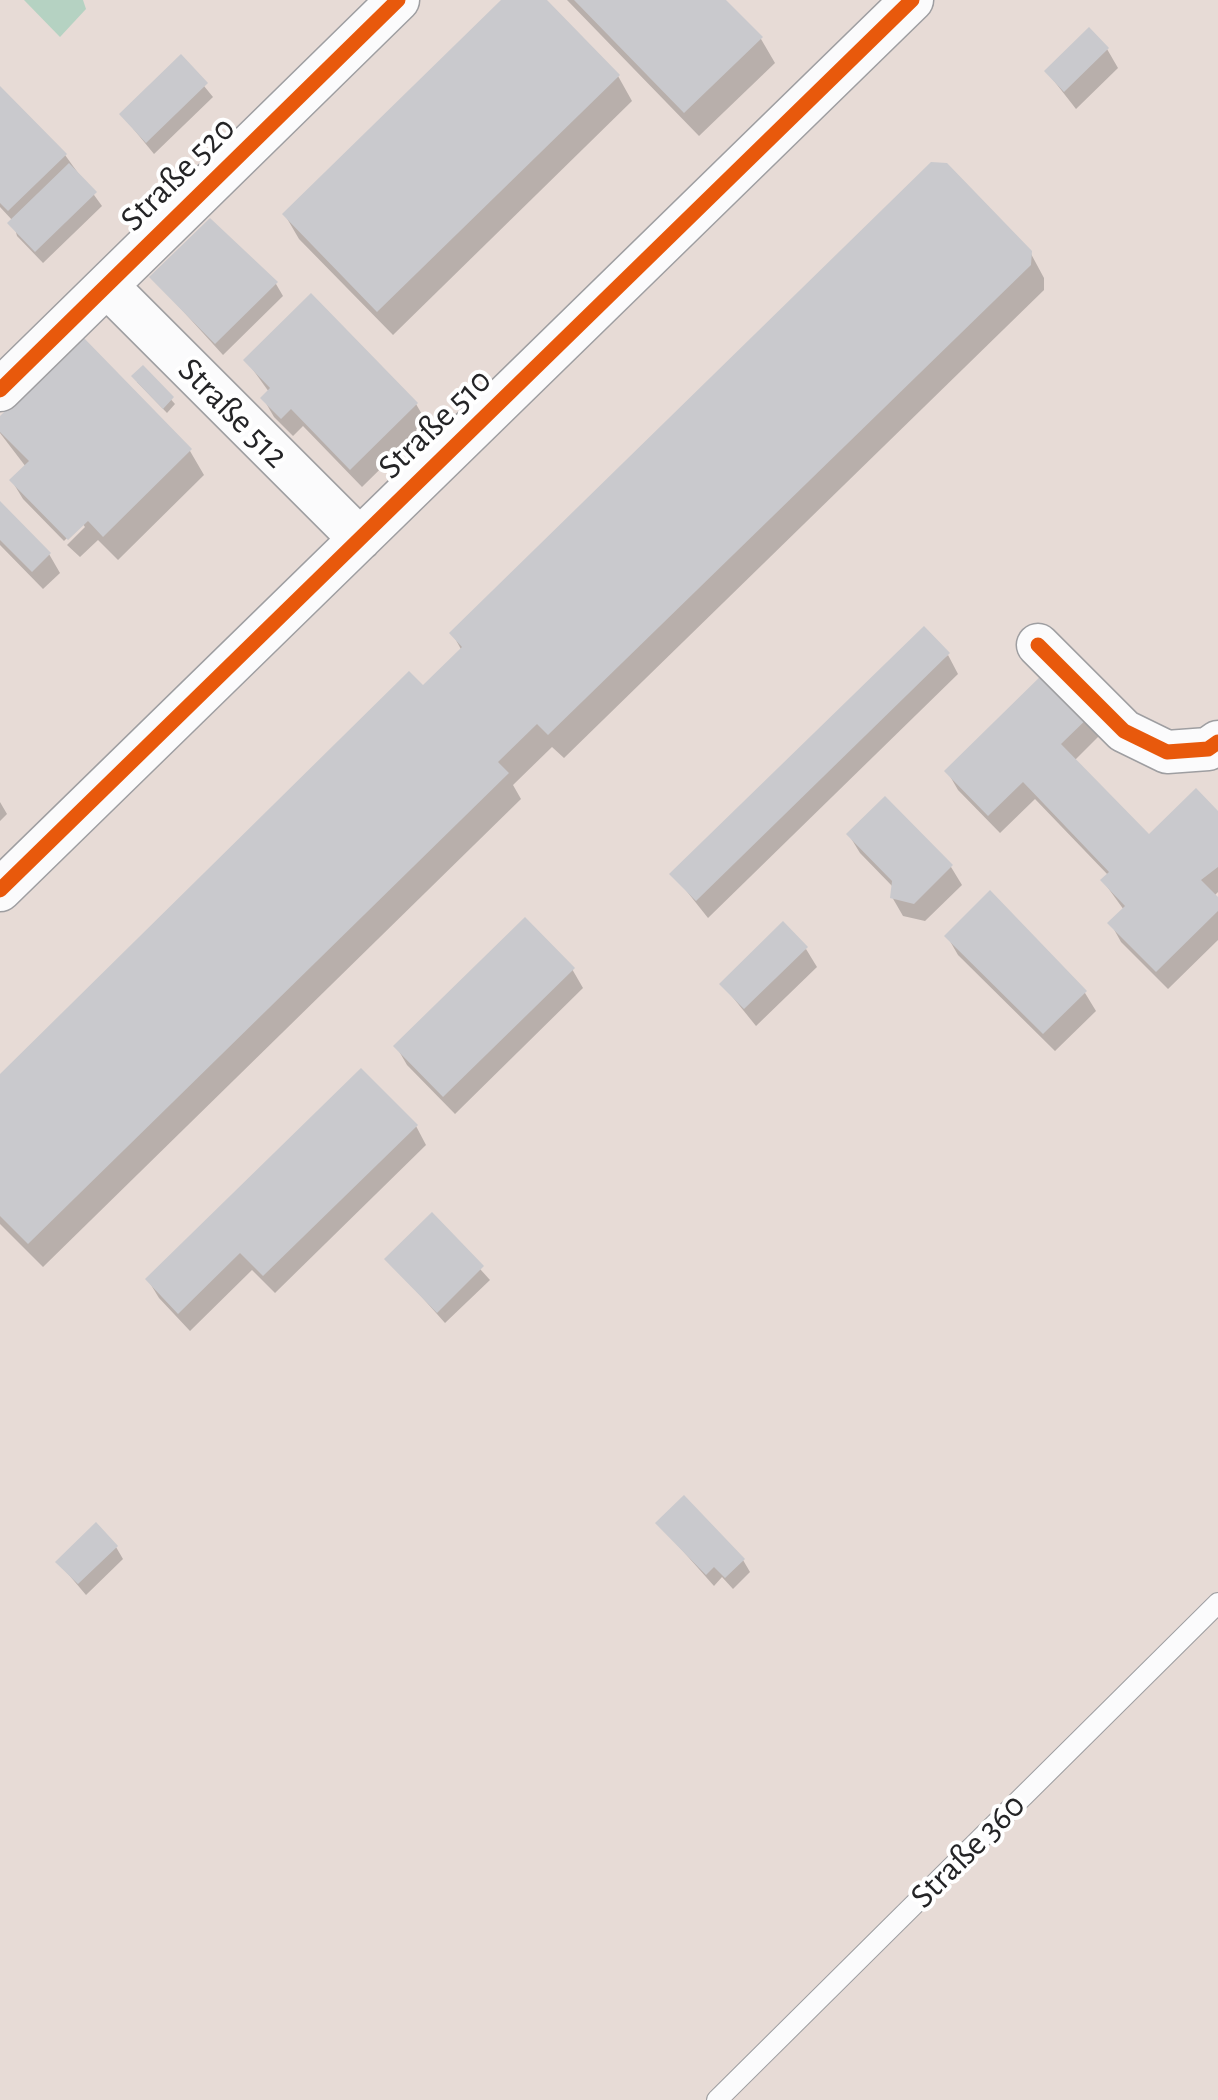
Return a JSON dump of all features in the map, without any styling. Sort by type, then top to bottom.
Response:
[{"type":"street","name":"Straße 520","points":[[0,390],[398,0]]},
{"type":"street","name":"Straße 510","points":[[0,890],[912,0]]},
{"type":"street","name":"Straße 512","points":[[107,286],[360,539]]},
{"type":"street","points":[[1038,646],[1124,731],[1167,752],[1208,749],[1218,742]]},
{"type":"lane","name":"Straße 360","points":[[717,2100],[1218,1603]]},
{"type":"shaded area","points":[[0,0],[1218,0],[1218,2100],[0,2100]]},
{"type":"green space","points":[[24,0],[83,0],[86,9],[60,37]]},
{"type":"building","points":[[501,0],[547,0],[620,75],[377,312],[282,214]]},
{"type":"building","points":[[574,0],[726,0],[763,37],[684,113]]},
{"type":"building","points":[[1089,27],[1109,48],[1064,92],[1044,71]]},
{"type":"building","points":[[181,54],[208,83],[146,143],[119,114]]},
{"type":"building","points":[[0,86],[67,154],[8,211],[0,203]]},
{"type":"building","points":[[931,162],[947,163],[1032,251],[1031,265],[548,735],[537,724],[498,762],[509,773],[28,1244],[0,1216],[0,1074],[409,671],[423,685],[462,647],[449,633]]},
{"type":"building","points":[[69,163],[97,192],[35,252],[7,223]]},
{"type":"building","points":[[210,218],[278,282],[215,344],[149,277]]},
{"type":"building","points":[[311,293],[418,403],[350,470],[291,409],[281,419],[260,398],[270,388],[243,360]]},
{"type":"building","points":[[82,336],[192,449],[103,537],[88,521],[68,540],[9,480],[29,461],[0,432],[0,416]]},
{"type":"building","points":[[143,365],[174,397],[163,409],[131,376]]},
{"type":"building","points":[[0,501],[51,553],[32,572],[0,540]]},
{"type":"building","points":[[924,626],[950,653],[696,901],[669,874]]},
{"type":"building","points":[[1048,669],[1092,714],[1061,744],[1149,834],[1196,788],[1218,811],[1218,867],[1201,880],[1218,897],[1218,911],[1156,972],[1107,923],[1125,906],[1100,880],[1109,872],[1023,782],[988,816],[944,771]]},
{"type":"building","points":[[885,796],[953,865],[914,904],[890,898],[892,881],[846,834]]},
{"type":"building","points":[[990,890],[1087,991],[1043,1034],[944,936]]},
{"type":"building","points":[[525,917],[575,968],[443,1097],[393,1046]]},
{"type":"building","points":[[783,921],[808,947],[744,1009],[719,984]]},
{"type":"building","points":[[361,1068],[418,1125],[263,1276],[240,1253],[178,1314],[145,1279]]},
{"type":"building","points":[[432,1212],[484,1266],[437,1313],[384,1259]]},
{"type":"building","points":[[684,1495],[745,1559],[725,1578],[714,1567],[706,1575],[655,1523]]},
{"type":"building","points":[[96,1522],[118,1546],[78,1584],[55,1562]]},
{"type":"cycle path","points":[[0,390],[398,0]]},
{"type":"cycle path","points":[[0,890],[912,0]]},
{"type":"cycle path","points":[[1038,645],[1124,731],[1167,752],[1208,749],[1218,742]]}]
